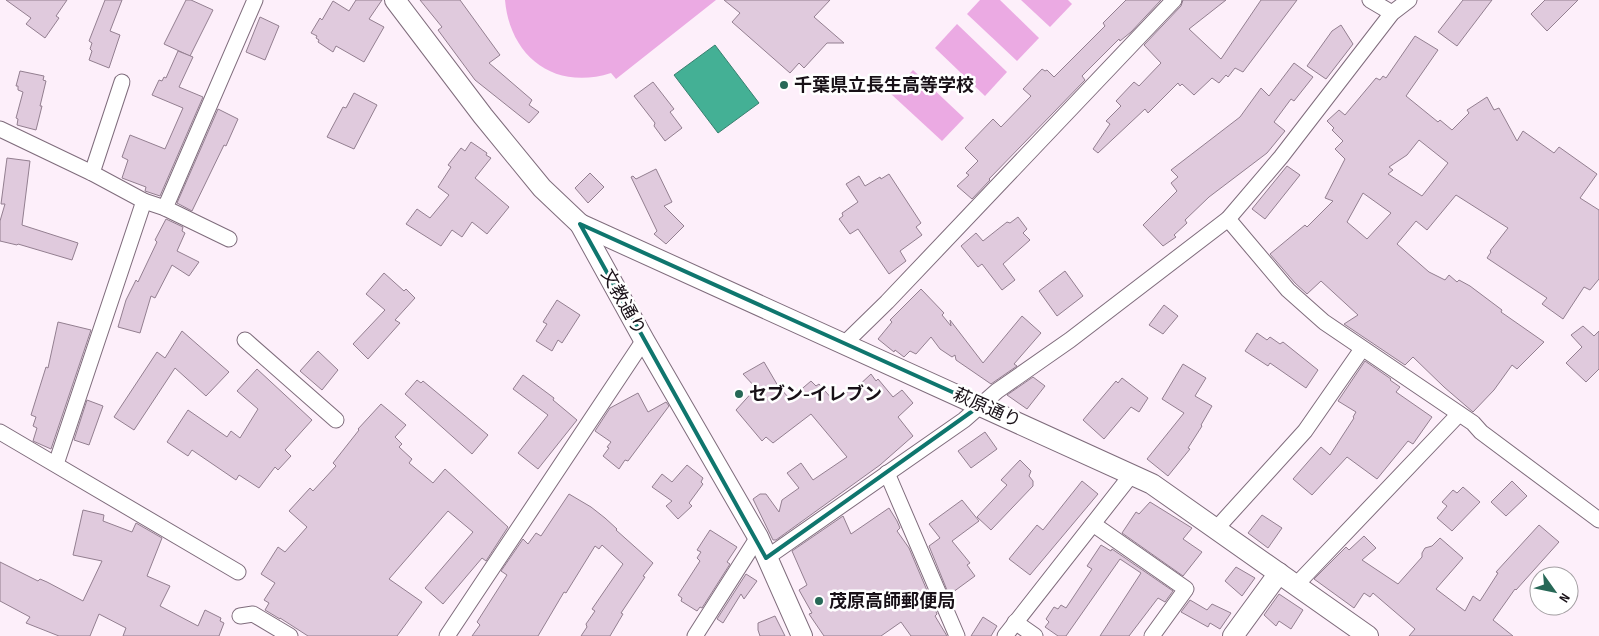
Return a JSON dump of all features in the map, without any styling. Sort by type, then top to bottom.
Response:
[{"type":"street","points":[[165,208],[255,0]]},
{"type":"street","name":"文教通り","points":[[396,0],[489,124],[542,188],[580,224],[644,340],[758,537],[802,636]]},
{"type":"street","points":[[844,344],[920,268],[1174,0]]},
{"type":"street","points":[[1370,0],[1392,13]]},
{"type":"street","points":[[766,558],[964,420],[997,391],[1070,340],[1228,219],[1281,157],[1392,13],[1408,0]]},
{"type":"street","points":[[92,174],[122,82]]},
{"type":"street","points":[[0,129],[144,201],[165,208],[229,239]]},
{"type":"street","points":[[56,464],[144,201]]},
{"type":"street","points":[[1228,219],[1288,290],[1324,322],[1459,414],[1599,520]]},
{"type":"street","name":"萩原通り","points":[[580,224],[1152,484],[1368,636]]},
{"type":"street","points":[[245,340],[336,420]]},
{"type":"street","points":[[447,636],[644,340]]},
{"type":"street","points":[[1216,529],[1305,431],[1362,349]]},
{"type":"street","points":[[1296,585],[1459,414]]},
{"type":"street","points":[[0,432],[238,572]]},
{"type":"street","points":[[887,473],[957,636]]},
{"type":"street","points":[[1004,636],[1132,474]]},
{"type":"street","points":[[1093,524],[1186,589],[1152,636]]},
{"type":"street","points":[[695,636],[758,537]]},
{"type":"street","points":[[1233,636],[1279,573]]},
{"type":"street","points":[[240,616],[253,614],[290,636]]},
{"type":"street","points":[[1015,622],[1035,636]]},
{"type":"highlighted area","points":[[580,224],[981,405],[766,558]]},
{"type":"shaded area","points":[[505,0],[716,0],[616,79],[611,73],[591,77],[572,77],[554,73],[539,65],[526,53],[516,38],[509,20]]},
{"type":"shaded area","points":[[980,0],[1000,0],[1039,38],[1017,61],[967,14]]},
{"type":"shaded area","points":[[1021,0],[1068,0],[1072,4],[1050,27]]},
{"type":"shaded area","points":[[957,24],[1007,72],[985,96],[935,48]]},
{"type":"shaded area","points":[[715,45],[759,103],[718,133],[674,75]]},
{"type":"shaded area","points":[[913,70],[964,118],[942,141],[891,94]]},
{"type":"building","points":[[6,0],[67,0],[56,16],[59,18],[45,38],[26,24],[31,18]]},
{"type":"building","points":[[105,0],[122,0],[110,31],[120,35],[109,68],[89,60],[92,43],[89,41]]},
{"type":"building","points":[[186,0],[191,0],[213,10],[190,56],[164,44]]},
{"type":"building","points":[[356,0],[382,0],[369,19],[384,27],[364,62],[336,46],[333,52],[318,42],[317,36],[311,33],[320,18],[322,20],[333,1],[349,11]]},
{"type":"building","points":[[420,0],[460,0],[500,55],[489,63],[532,100],[529,105],[539,112],[529,123],[475,80],[438,30],[442,27]]},
{"type":"building","points":[[724,0],[830,0],[814,17],[844,43],[827,43],[804,68],[799,63],[790,73],[732,22],[740,13]]},
{"type":"building","points":[[1126,0],[1161,0],[1131,32],[1120,41],[1119,39],[1082,76],[1085,80],[972,199],[957,186],[969,175],[966,173],[978,161],[965,148],[993,119],[1001,127],[1031,96],[1023,89],[1042,69],[1047,70],[1054,77],[1105,26],[1103,23]]},
{"type":"building","points":[[1183,0],[1226,0],[1189,29],[1221,59],[1261,0],[1297,0],[1243,72],[1235,68],[1228,77],[1226,75],[1219,83],[1212,78],[1194,95],[1182,84],[1180,86],[1178,83],[1148,113],[1145,109],[1098,153],[1093,149],[1110,124],[1106,121],[1121,106],[1116,101],[1134,82],[1139,86],[1161,63],[1144,45],[1181,6]]},
{"type":"building","points":[[1463,0],[1492,0],[1457,46],[1438,32]]},
{"type":"building","points":[[1545,0],[1578,0],[1547,31],[1531,14]]},
{"type":"building","points":[[260,17],[279,26],[265,60],[246,52]]},
{"type":"building","points":[[1341,25],[1353,44],[1326,79],[1307,66],[1332,31]]},
{"type":"building","points":[[1415,36],[1438,50],[1406,96],[1438,122],[1440,120],[1452,130],[1469,113],[1467,110],[1487,97],[1494,110],[1499,108],[1517,141],[1523,131],[1554,153],[1559,147],[1597,174],[1580,198],[1599,210],[1599,279],[1590,290],[1584,287],[1563,319],[1542,304],[1547,298],[1487,258],[1490,251],[1508,228],[1456,195],[1427,230],[1416,221],[1397,244],[1429,272],[1445,280],[1449,275],[1457,282],[1459,280],[1470,286],[1502,310],[1501,312],[1544,342],[1517,369],[1512,365],[1494,390],[1473,412],[1413,357],[1405,365],[1344,324],[1358,315],[1321,281],[1307,294],[1270,254],[1305,225],[1307,227],[1333,201],[1325,198],[1345,159],[1335,149],[1343,141],[1332,130],[1334,128],[1327,121],[1339,110],[1345,115],[1376,78],[1380,80],[1383,76],[1386,78]],"holes":[[[1419,140],[1448,163],[1422,196],[1388,174],[1393,170],[1389,167],[1407,155]],[[1363,193],[1391,213],[1367,239],[1347,222]]]},
{"type":"building","points":[[178,51],[193,57],[179,87],[203,97],[160,196],[145,191],[146,187],[122,178],[128,160],[122,157],[130,135],[165,149],[183,108],[152,95],[159,80],[162,81],[164,77],[166,78]]},
{"type":"building","points":[[1294,63],[1313,77],[1294,101],[1291,99],[1274,122],[1285,131],[1267,153],[1209,197],[1185,220],[1187,223],[1174,235],[1176,237],[1163,246],[1143,225],[1177,191],[1171,183],[1178,177],[1171,170],[1240,117],[1261,88],[1269,96]]},
{"type":"building","points":[[20,71],[44,76],[43,80],[46,81],[36,130],[17,125],[18,119],[16,118],[23,92],[18,90],[18,86],[16,86]]},
{"type":"building","points":[[653,82],[674,109],[670,112],[682,128],[665,141],[654,126],[655,123],[634,96]]},
{"type":"building","points":[[354,93],[377,105],[354,149],[327,137],[343,107],[346,108]]},
{"type":"building","points":[[218,109],[238,119],[192,211],[177,203]]},
{"type":"building","points":[[471,142],[491,158],[475,178],[509,207],[487,234],[472,222],[462,237],[452,230],[441,246],[406,224],[417,209],[430,218],[449,195],[438,187],[451,167],[448,165],[461,148],[465,151]]},
{"type":"building","points":[[7,158],[30,161],[22,225],[78,243],[72,260],[18,244],[0,241],[0,221],[5,204],[1,204]]},
{"type":"building","points":[[1287,166],[1300,175],[1265,219],[1252,209]]},
{"type":"building","points":[[656,169],[672,202],[664,206],[684,226],[666,244],[654,234],[657,231],[631,177],[633,176],[636,179]]},
{"type":"building","points":[[590,173],[604,187],[588,203],[575,188]]},
{"type":"building","points":[[889,174],[921,223],[916,227],[922,235],[900,251],[906,261],[889,274],[858,229],[850,234],[839,219],[843,216],[842,213],[858,202],[846,184],[859,176],[865,186]]},
{"type":"building","points":[[1018,217],[1027,229],[1023,233],[1030,240],[1003,264],[1015,280],[1002,290],[982,264],[978,267],[961,246],[976,233],[983,241],[1007,222],[1010,223]]},
{"type":"building","points":[[166,219],[183,227],[182,231],[185,233],[177,251],[199,262],[189,276],[172,265],[155,298],[151,296],[140,333],[118,327],[126,300],[136,280],[138,282],[157,242],[155,240]]},
{"type":"building","points":[[1065,271],[1083,296],[1057,316],[1039,291]]},
{"type":"building","points":[[384,273],[415,298],[395,320],[400,323],[368,359],[353,344],[385,310],[366,294]]},
{"type":"building","points":[[921,289],[944,313],[942,315],[951,326],[950,320],[983,363],[1022,316],[1041,333],[1014,364],[1017,366],[991,384],[956,360],[955,355],[952,357],[940,349],[931,337],[916,354],[910,351],[904,357],[895,350],[894,352],[878,339],[892,322],[890,320]]},
{"type":"building","points":[[557,300],[580,315],[562,343],[558,340],[552,351],[536,341],[547,324],[543,322]]},
{"type":"building","points":[[1164,305],[1178,316],[1163,334],[1149,325]]},
{"type":"building","points":[[58,322],[91,330],[51,449],[33,441],[37,428],[33,426],[36,417],[31,415],[46,367],[48,368]]},
{"type":"building","points":[[1583,326],[1594,336],[1599,331],[1599,369],[1586,382],[1566,363],[1582,347],[1571,335]]},
{"type":"building","points":[[182,331],[229,372],[206,396],[175,368],[134,430],[114,417],[157,352],[165,358]]},
{"type":"building","points":[[1257,333],[1267,340],[1270,337],[1280,344],[1283,342],[1318,370],[1306,388],[1270,363],[1268,366],[1245,351]]},
{"type":"building","points":[[318,351],[338,370],[322,390],[300,371]]},
{"type":"building","points":[[1365,361],[1400,387],[1396,392],[1432,417],[1413,444],[1408,441],[1377,479],[1347,457],[1312,495],[1293,479],[1321,447],[1330,455],[1354,418],[1356,412],[1338,401]]},
{"type":"building","points":[[764,362],[778,386],[790,399],[811,381],[816,386],[819,384],[833,400],[835,398],[837,401],[854,386],[856,388],[871,374],[876,381],[878,379],[893,397],[902,390],[913,403],[898,417],[913,436],[880,465],[776,540],[773,540],[753,499],[760,494],[766,494],[779,512],[782,500],[799,488],[787,473],[801,463],[813,480],[847,457],[811,414],[773,443],[766,437],[762,441],[736,410],[756,388],[743,374]]},
{"type":"building","points":[[1183,364],[1206,378],[1195,396],[1212,406],[1188,448],[1190,449],[1168,476],[1147,459],[1184,413],[1162,399]]},
{"type":"building","points":[[257,369],[312,420],[285,450],[291,456],[278,470],[275,467],[259,488],[239,475],[236,480],[192,450],[188,456],[167,442],[188,410],[227,437],[231,431],[240,438],[258,409],[237,391]]},
{"type":"building","points":[[523,375],[554,398],[553,400],[577,420],[538,469],[518,453],[548,415],[513,389]]},
{"type":"building","points":[[1033,377],[1045,386],[1027,409],[1007,395]]},
{"type":"building","points":[[1122,378],[1148,398],[1139,412],[1131,407],[1104,439],[1083,420],[1116,381],[1118,383]]},
{"type":"building","points":[[417,380],[421,383],[423,381],[488,435],[472,454],[405,394]]},
{"type":"building","points":[[638,393],[648,412],[666,402],[669,406],[628,461],[625,460],[619,469],[603,456],[611,442],[595,431],[610,408]]},
{"type":"building","points":[[87,400],[103,406],[89,445],[74,440]]},
{"type":"building","points":[[381,404],[406,425],[395,437],[402,444],[399,447],[412,459],[409,463],[433,483],[445,469],[508,527],[486,561],[482,558],[443,604],[425,588],[473,532],[448,511],[389,579],[422,602],[397,636],[308,636],[265,610],[269,603],[264,600],[275,583],[261,574],[278,547],[285,552],[307,527],[289,511],[310,488],[313,491],[336,466],[333,463],[358,429]]},
{"type":"building","points":[[985,432],[997,449],[971,468],[958,451]]},
{"type":"building","points":[[1020,460],[1031,471],[1029,476],[1033,481],[1033,486],[991,530],[977,517],[1007,485],[1001,480]]},
{"type":"building","points":[[687,465],[703,478],[701,482],[703,484],[689,503],[692,506],[678,519],[666,506],[672,501],[652,487],[662,474],[672,482]]},
{"type":"building","points":[[1082,481],[1098,494],[1030,575],[1009,559],[1037,525],[1043,530]]},
{"type":"building","points":[[1512,481],[1527,496],[1506,516],[1491,502]]},
{"type":"building","points":[[1463,487],[1480,502],[1452,531],[1437,518],[1447,506],[1442,502],[1453,490],[1457,493]]},
{"type":"building","points":[[569,494],[605,518],[653,563],[621,613],[623,614],[610,636],[581,636],[587,627],[586,624],[595,611],[592,609],[623,564],[602,545],[599,549],[595,546],[566,593],[564,592],[538,636],[472,636],[480,625],[477,622],[507,575],[501,571],[523,539],[528,544],[536,533],[541,536]]},
{"type":"building","points":[[962,500],[979,521],[952,541],[970,563],[967,565],[975,576],[949,595],[929,546],[940,538],[929,524]]},
{"type":"building","points":[[1150,502],[1192,528],[1183,539],[1202,552],[1183,576],[1122,533],[1136,512],[1139,514]]},
{"type":"building","points":[[889,508],[900,528],[897,531],[909,548],[937,614],[935,616],[947,636],[911,636],[901,622],[881,636],[824,636],[809,614],[812,613],[799,590],[807,585],[792,551],[843,516],[851,534]]},
{"type":"building","points":[[83,510],[104,515],[103,521],[132,532],[136,523],[162,538],[147,576],[170,586],[160,606],[198,626],[205,610],[221,618],[220,621],[224,623],[219,636],[123,636],[126,628],[99,614],[90,636],[59,636],[26,623],[30,617],[0,601],[0,562],[38,581],[40,579],[47,582],[83,601],[102,561],[73,555]]},
{"type":"building","points":[[1262,515],[1282,528],[1268,548],[1248,533]]},
{"type":"building","points":[[1539,525],[1559,542],[1538,566],[1529,566],[1529,575],[1515,589],[1493,620],[1513,636],[1409,636],[1415,629],[1373,593],[1370,597],[1364,593],[1354,608],[1314,579],[1346,547],[1349,550],[1364,536],[1376,548],[1362,560],[1398,584],[1422,557],[1425,548],[1432,546],[1440,538],[1463,558],[1436,589],[1465,611],[1473,596],[1480,601],[1498,573],[1496,572]]},
{"type":"building","points":[[710,530],[737,547],[727,562],[730,564],[702,608],[700,607],[697,611],[681,601],[682,598],[678,595],[700,561],[697,558],[701,552],[697,550]]},
{"type":"building","points":[[1101,545],[1111,551],[1112,549],[1173,591],[1165,602],[1158,598],[1129,636],[1100,636],[1141,573],[1120,559],[1066,636],[1058,636],[1045,627],[1049,622],[1046,619],[1054,607],[1058,609],[1061,605],[1066,608],[1092,569],[1087,566]]},
{"type":"building","points":[[1236,567],[1255,578],[1242,596],[1225,581]]},
{"type":"building","points":[[746,574],[757,581],[744,599],[741,594],[723,623],[717,619]]},
{"type":"building","points":[[1279,594],[1303,610],[1291,629],[1279,621],[1276,626],[1264,615]]},
{"type":"building","points":[[1190,600],[1207,610],[1212,604],[1231,613],[1220,629],[1210,623],[1208,627],[1181,612]]},
{"type":"building","points":[[775,616],[785,636],[760,636],[758,623]]},
{"type":"building","points":[[983,617],[997,626],[991,636],[971,636]]},
{"type":"place","name":"千葉県立長生高等学校","points":[[784,85]]},
{"type":"place","name":"セブン-イレブン","points":[[739,394]]},
{"type":"place","name":"茂原高師郵便局","points":[[819,601]]}]
